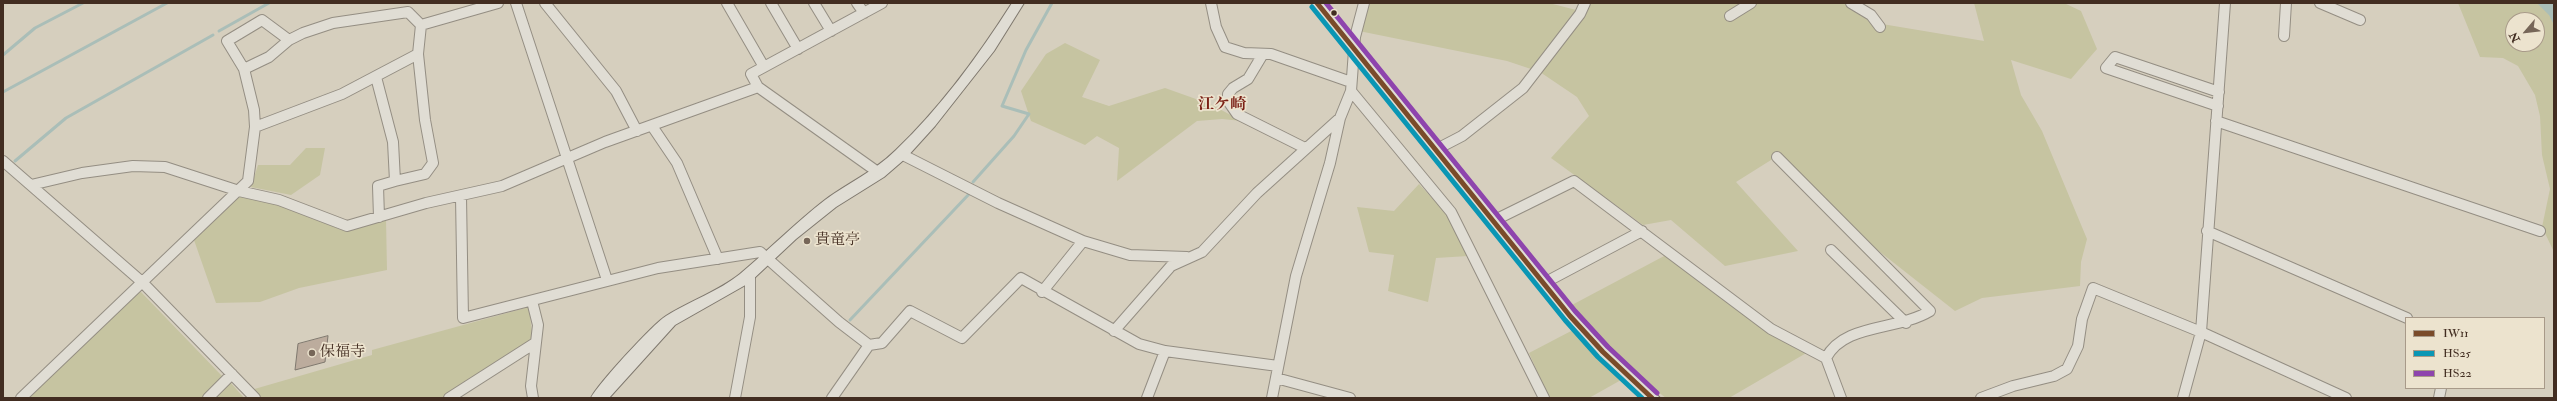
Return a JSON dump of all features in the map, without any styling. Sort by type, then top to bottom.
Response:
[{"type":"street","points":[[421,24],[498,3]]},
{"type":"street","points":[[516,3],[607,280]]},
{"type":"street","points":[[545,3],[616,91],[637,131]]},
{"type":"street","points":[[727,3],[764,67]]},
{"type":"street","points":[[771,3],[798,49]]},
{"type":"street","points":[[814,3],[831,31]]},
{"type":"street","points":[[857,3],[864,13]]},
{"type":"street","points":[[879,173],[758,87],[751,74],[882,3]]},
{"type":"street","points":[[600,398],[644,347],[670,321],[722,293],[750,273],[792,235],[831,203],[879,173],[901,154],[930,123],[990,48],[1018,3]]},
{"type":"street","points":[[1211,3],[1216,27],[1225,47],[1233,51],[1271,54],[1351,86],[1451,212],[1494,292],[1544,398]]},
{"type":"street","points":[[1317,3],[1544,284],[1603,352],[1652,398]]},
{"type":"street","points":[[1272,398],[1296,276],[1330,162],[1340,118],[1351,86],[1354,47],[1364,3]]},
{"type":"street","points":[[1435,150],[1462,136],[1522,88],[1557,41],[1580,14],[1586,3]]},
{"type":"street","points":[[1730,16],[1751,3]]},
{"type":"street","points":[[1851,3],[1871,15],[1880,27]]},
{"type":"street","points":[[2183,398],[2201,332],[2207,231],[2225,3]]},
{"type":"street","points":[[2284,36],[2286,3]]},
{"type":"street","points":[[2320,3],[2360,20]]},
{"type":"street","points":[[244,69],[269,57],[282,48],[288,40],[333,23],[396,12],[408,12],[421,24]]},
{"type":"street","points":[[21,398],[248,181],[255,127],[254,110],[244,69],[227,41],[262,20],[288,40]]},
{"type":"street","points":[[379,217],[378,186],[425,174],[433,163],[418,54],[421,24]]},
{"type":"street","points":[[255,127],[342,94],[418,54]]},
{"type":"street","points":[[1264,54],[1248,79],[1233,88],[1228,94],[1228,101],[1237,114],[1305,148]]},
{"type":"street","points":[[2218,106],[2106,68],[2115,57],[2219,92]]},
{"type":"street","points":[[376,77],[393,142],[395,181]]},
{"type":"street","points":[[30,185],[82,173],[133,166],[165,167],[239,191],[294,204],[347,226],[426,203],[461,198],[502,186],[637,131],[758,87]]},
{"type":"street","points":[[1114,331],[1171,266],[1202,252],[1257,193],[1305,148],[1340,118]]},
{"type":"street","points":[[2216,121],[2540,231]]},
{"type":"street","points":[[652,126],[677,163],[695,209],[718,259]]},
{"type":"street","points":[[901,154],[998,203],[1083,241],[1130,255],[1189,257]]},
{"type":"street","points":[[1777,158],[1930,311],[1906,323],[1852,334],[1828,352],[1826,358],[1841,398]]},
{"type":"street","points":[[3,161],[142,282],[255,398]]},
{"type":"street","points":[[1493,221],[1574,181],[1772,329],[1826,358]]},
{"type":"street","points":[[461,198],[463,318],[658,268],[760,252],[870,345]]},
{"type":"street","points":[[1544,284],[1642,231]]},
{"type":"street","points":[[2207,231],[2405,317]]},
{"type":"street","points":[[1042,292],[1083,241]]},
{"type":"street","points":[[1831,250],[1906,323]]},
{"type":"street","points":[[734,398],[750,317],[750,273]]},
{"type":"street","points":[[832,398],[870,345],[882,343],[910,311],[962,338],[1021,278],[1042,292],[1139,344],[1165,351],[1278,366]]},
{"type":"street","points":[[1982,398],[2013,386],[2054,376],[2067,369],[2078,346],[2082,319],[2093,288],[2201,332],[2346,398]]},
{"type":"street","points":[[532,301],[538,325],[531,386],[533,398]]},
{"type":"street","points":[[449,398],[535,343]]},
{"type":"street","points":[[1147,398],[1165,351]]},
{"type":"street","points":[[208,398],[232,374]]},
{"type":"street","points":[[1276,378],[1350,398]]},
{"type":"shaded area","points":[[1549,3],[1580,11],[1581,3],[1849,3],[1882,24],[1984,41],[1974,3],[2064,3],[2081,11],[2097,49],[2071,79],[2011,60],[2021,95],[2042,131],[2087,239],[2081,262],[2080,286],[1982,298],[1955,311],[1875,248],[1779,155],[1736,182],[1798,251],[1725,266],[1671,220],[1643,225],[1551,158],[1589,116],[1577,97],[1540,72],[1507,61],[1359,31],[1370,4]]},
{"type":"shaded area","points":[[2458,3],[2554,3],[2554,252],[2542,227],[2550,189],[2542,155],[2540,116],[2535,95],[2518,66],[2503,58],[2480,57]]},
{"type":"shaded area","points":[[1065,43],[1100,60],[1082,97],[1109,106],[1165,88],[1210,104],[1242,121],[1222,119],[1197,121],[1117,181],[1119,148],[1097,136],[1085,145],[1031,121],[1021,91],[1046,54]]},
{"type":"shaded area","points":[[306,148],[325,148],[320,175],[291,195],[251,187],[258,165],[290,165]]},
{"type":"shaded area","points":[[1419,184],[1447,214],[1468,256],[1436,258],[1428,302],[1388,291],[1394,255],[1369,252],[1357,207],[1394,211]]},
{"type":"shaded area","points":[[239,195],[296,209],[341,230],[386,219],[387,270],[299,288],[260,302],[216,303],[194,240]]},
{"type":"shaded area","points":[[1666,255],[1808,352],[1729,398],[1666,398],[1641,379],[1570,306]]},
{"type":"shaded area","points":[[141,292],[222,376],[222,379],[204,398],[25,398],[135,294]]},
{"type":"shaded area","points":[[529,307],[533,342],[444,398],[259,398],[251,390],[372,355],[372,350]]},
{"type":"shaded area","points":[[1573,330],[1621,380],[1589,398],[1549,398],[1529,353]]},
{"type":"shaded area","points":[[230,382],[244,398],[212,398]]},
{"type":"water","points":[[2537,3],[2554,3],[2554,25],[2549,15]]},
{"type":"building","name":"保福寺","points":[[328,336],[325,362],[295,370],[298,344]]},
{"type":"waterway","points":[[3,55],[35,28],[83,3]]},
{"type":"waterway","points":[[3,92],[167,3]]},
{"type":"waterway","points":[[219,31],[269,3]]},
{"type":"waterway","points":[[973,182],[1014,136],[1029,114],[1002,106],[1026,50],[1052,3]]},
{"type":"waterway","points":[[15,161],[66,118],[213,35]]},
{"type":"waterway","points":[[850,320],[970,193]]},
{"type":"transit line","name":"IW11","points":[[1317,3],[1570,316],[1603,352],[1652,398]]},
{"type":"transit line","name":"HS22","points":[[1326,3],[1575,311],[1608,347],[1657,393]]},
{"type":"transit line","name":"HS25","points":[[1312,7],[1565,320],[1598,357],[1642,398]]},
{"type":"place","name":"貴竜亭","points":[[807,241]]},
{"type":"place","name":"保福寺","points":[[312,353]]},
{"type":"district","name":"江ケ崎","points":[[1222,106]]}]
